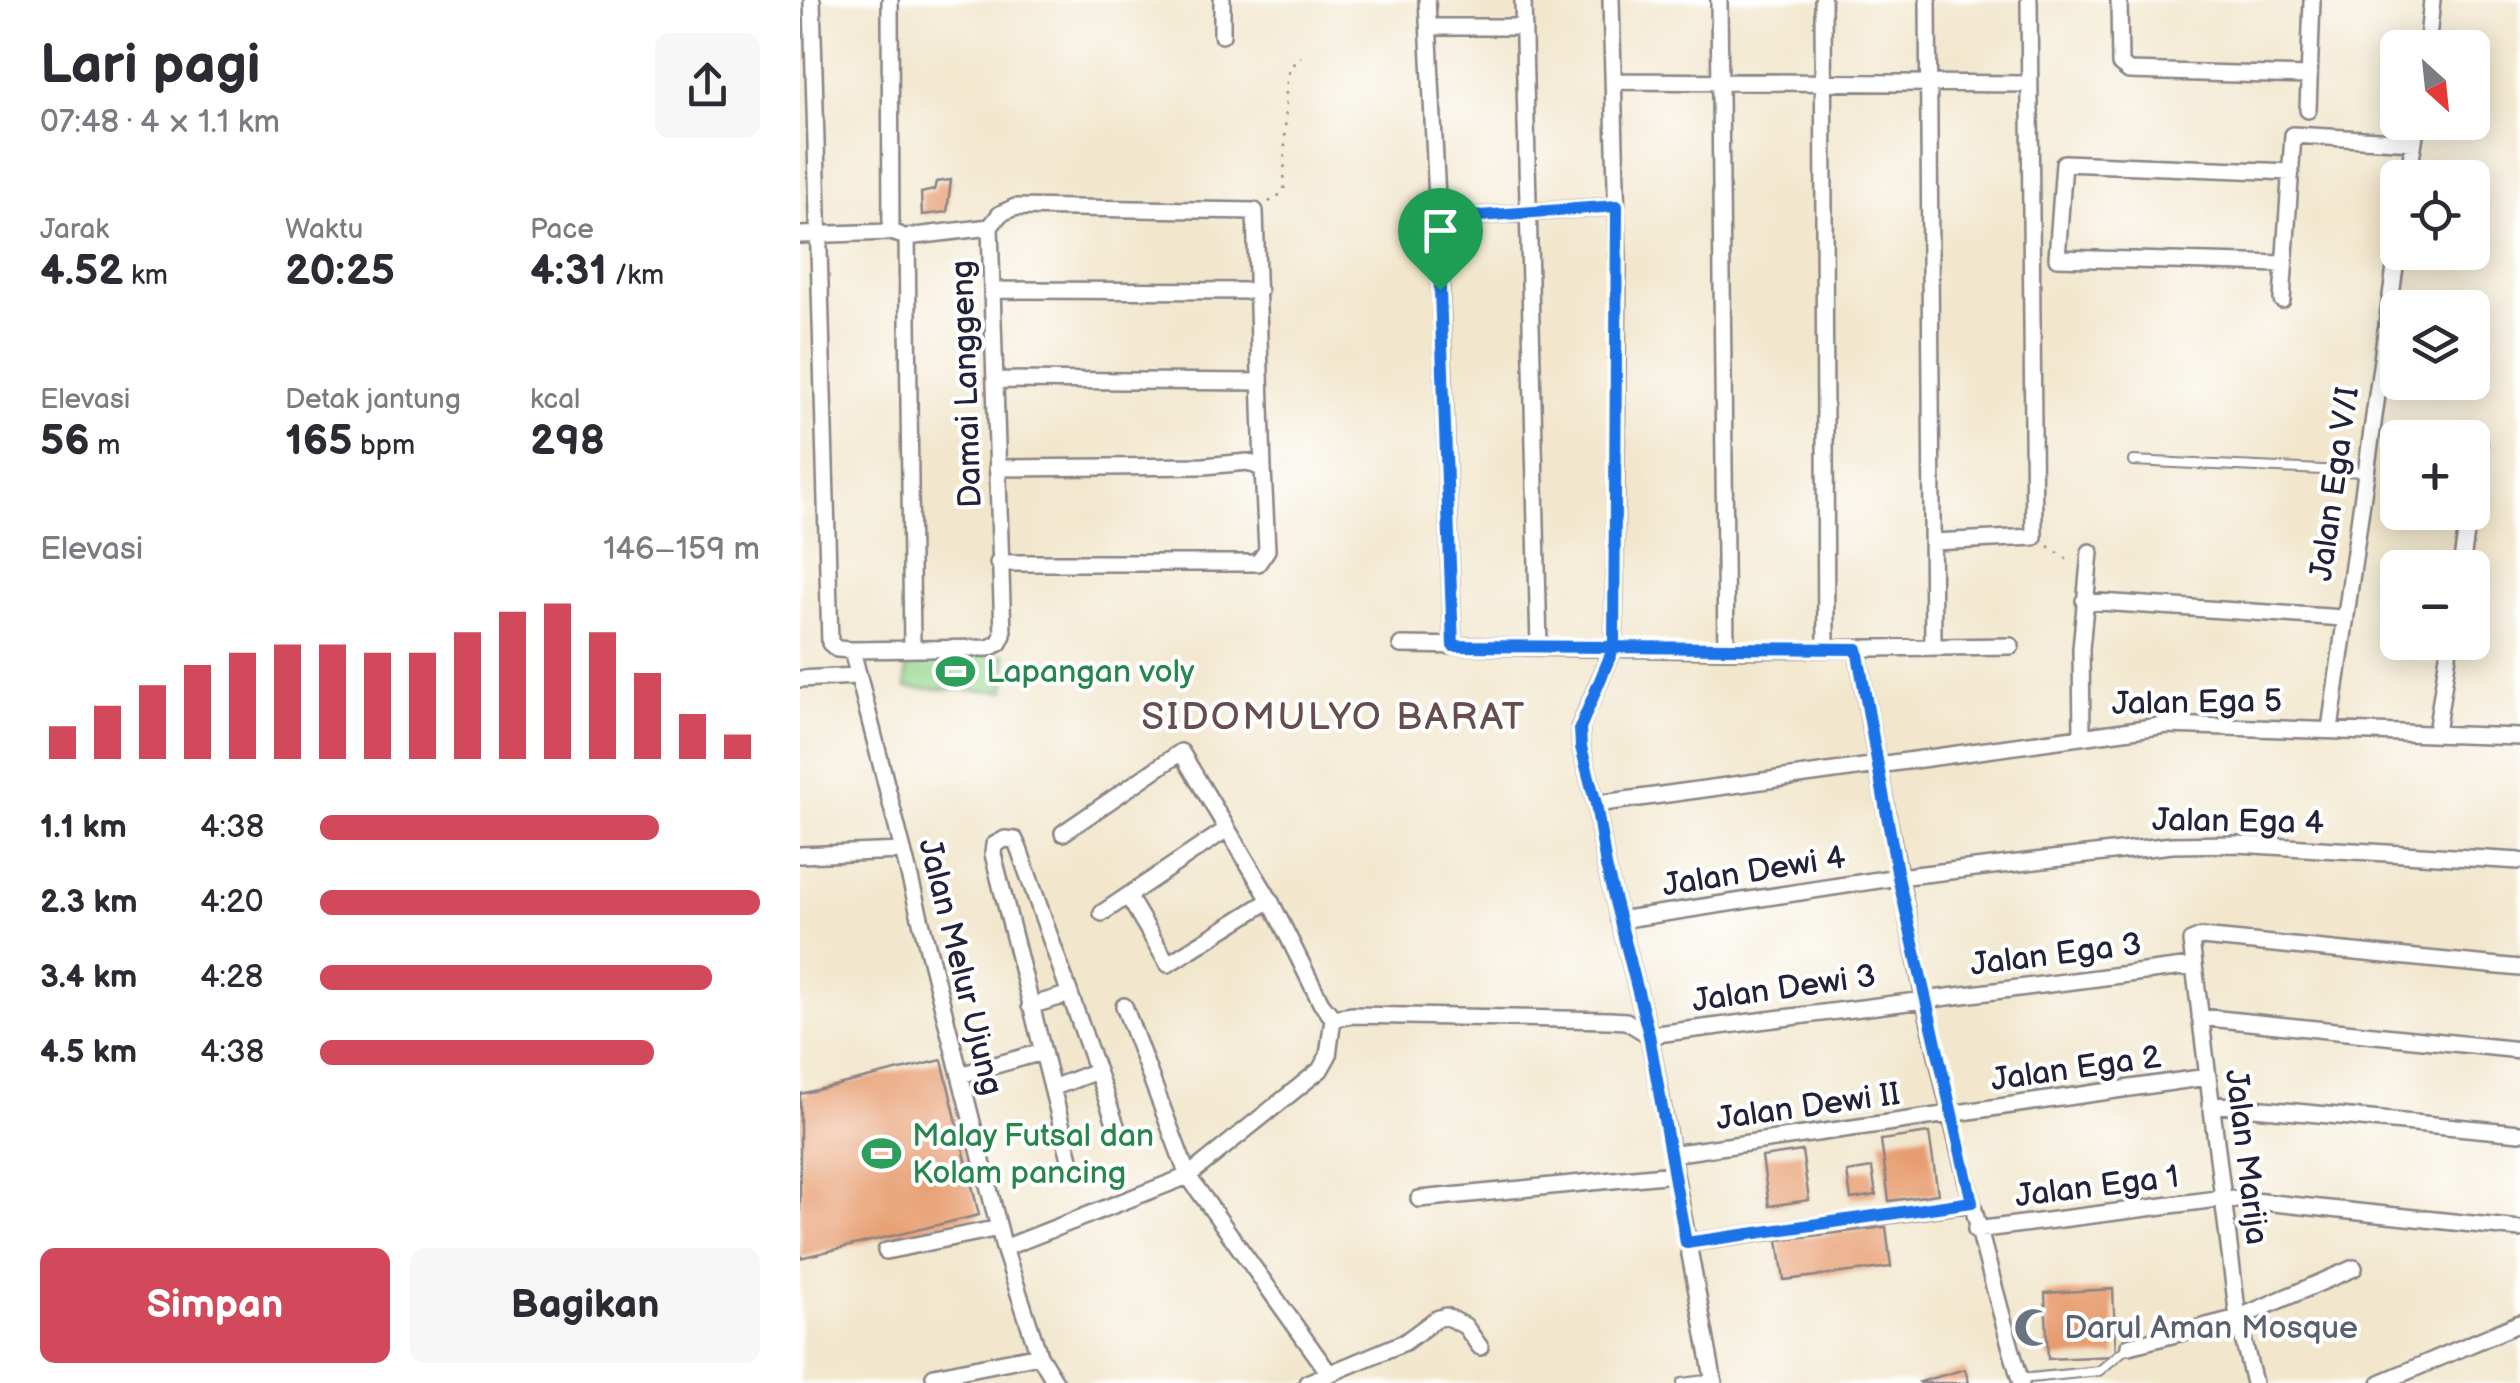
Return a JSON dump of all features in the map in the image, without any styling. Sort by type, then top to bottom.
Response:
[{"type":"street","points":[[812,0],[830,643],[838,649],[852,650]]},
{"type":"street","points":[[800,235],[899,235],[890,0]]},
{"type":"street","points":[[1222,0],[1222,35]]},
{"type":"street","points":[[1427,0],[1453,646]]},
{"type":"street","points":[[1523,0],[1539,647]]},
{"type":"street","points":[[1611,0],[1617,206],[1614,647],[1580,728],[1581,747],[1649,1035],[1714,1381]]},
{"type":"street","points":[[1719,0],[1726,650]]},
{"type":"street","points":[[1823,0],[1826,648]]},
{"type":"street","points":[[1928,0],[1933,646]]},
{"type":"street","points":[[1933,542],[2034,537],[2029,0]]},
{"type":"street","points":[[2119,0],[2120,64],[2130,71],[2308,76]]},
{"type":"street","points":[[2308,110],[2312,0]]},
{"type":"street","points":[[2429,30],[2432,0]]},
{"type":"street","points":[[1429,27],[1524,27]]},
{"type":"street","points":[[1613,81],[2030,84]]},
{"type":"street","points":[[2282,300],[2293,134],[2414,142],[2411,160]]},
{"type":"street","points":[[2284,264],[2058,258],[2064,163],[2290,172]]},
{"type":"street","points":[[1438,219],[1617,206]]},
{"type":"street","points":[[990,227],[1000,214],[1015,207],[1255,211],[1267,550],[1258,563],[998,563]]},
{"type":"street","name":"Damai Langgeng","points":[[852,650],[912,646],[989,648],[999,644],[1003,636],[990,227],[899,235],[912,646]]},
{"type":"street","name":"Jalan Ega V/I","points":[[2330,730],[2394,270]]},
{"type":"street","points":[[992,290],[1259,291]]},
{"type":"street","points":[[995,380],[1260,382]]},
{"type":"street","points":[[998,468],[1248,462],[1263,469]]},
{"type":"street","points":[[2082,735],[2081,649],[2090,552]]},
{"type":"street","points":[[2084,601],[2344,618]]},
{"type":"street","points":[[1402,645],[1726,650],[2011,646]]},
{"type":"street","points":[[1857,649],[1898,877],[1976,1230],[2020,1381]]},
{"type":"street","name":"Jalan Melur Ujung","points":[[852,650],[1004,1248],[1039,1356],[1056,1383]]},
{"type":"street","points":[[2436,734],[2447,660]]},
{"type":"street","points":[[800,680],[856,676]]},
{"type":"street","name":"Jalan Ega 5","points":[[1596,804],[2082,735],[2194,724],[2520,737]]},
{"type":"street","points":[[1004,1248],[1188,1176],[1320,1070],[1328,1056],[1333,1018],[1321,1003],[1270,900],[1181,752],[1063,832]]},
{"type":"street","points":[[1102,913],[1227,829]]},
{"type":"street","points":[[1070,1160],[993,854],[994,845],[1005,839],[1014,840],[1020,849],[1118,1131]]},
{"type":"street","name":"Jalan Ega 4","points":[[1898,877],[2204,843],[2520,861]]},
{"type":"street","points":[[800,855],[902,851]]},
{"type":"street","name":"Jalan Dewi 4","points":[[1619,920],[1898,877]]},
{"type":"street","points":[[1128,896],[1168,964],[1270,900]]},
{"type":"street","name":"Jalan Marija","points":[[2254,1383],[2238,1318],[2192,966],[2190,946],[2194,938],[2520,968]]},
{"type":"street","name":"Jalan Ega 3","points":[[1926,998],[2192,966]]},
{"type":"street","points":[[1030,1006],[1070,994]]},
{"type":"street","name":"Jalan Dewi 3","points":[[1649,1035],[1926,998]]},
{"type":"street","points":[[1124,1006],[1188,1176],[1329,1373]]},
{"type":"street","points":[[1333,1018],[1353,1015],[1610,1020],[1626,1021],[1649,1035]]},
{"type":"street","points":[[2200,1017],[2520,1050]]},
{"type":"street","points":[[960,1076],[1042,1052]]},
{"type":"street","points":[[1052,1088],[1097,1071]]},
{"type":"street","name":"Jalan Ega 2","points":[[1952,1115],[2207,1077]]},
{"type":"street","points":[[2210,1104],[2520,1133]]},
{"type":"street","name":"Jalan Dewi II","points":[[1671,1154],[1952,1115]]},
{"type":"street","points":[[1419,1199],[1674,1174]]},
{"type":"street","name":"Jalan Ega 1","points":[[1976,1230],[2225,1198],[2520,1229]]},
{"type":"street","points":[[1686,1243],[1972,1202]]},
{"type":"street","points":[[886,1251],[999,1228]]},
{"type":"street","points":[[2129,1346],[2238,1318],[2354,1268]]},
{"type":"street","points":[[1307,1383],[1405,1342],[1446,1316],[1465,1326],[1480,1347]]},
{"type":"street","points":[[2380,1383],[2520,1323]]},
{"type":"street","points":[[934,1376],[1039,1356]]},
{"type":"lane","points":[[2133,461],[2364,472]]},
{"type":"lane","points":[[2020,1381],[2060,1379],[2099,1371],[2129,1346]]},
{"type":"lane","points":[[1682,1383],[1714,1381]]},
{"type":"path","points":[[1255,211],[1284,192],[1286,88],[1290,67],[1300,57]]},
{"type":"path","points":[[2034,537],[2087,573]]},
{"type":"green space","name":"Lapangan voly","points":[[907,653],[1006,655],[1005,691],[906,688]]},
{"type":"building","points":[[951,180],[947,212],[922,215],[921,193],[934,190],[936,182]]},
{"type":"building","name":"Malay Futsal dan Kolam pancing","points":[[942,1060],[979,1215],[800,1258],[800,1094]]},
{"type":"building","points":[[1929,1133],[1938,1194],[1889,1201],[1881,1140]]},
{"type":"building","points":[[1802,1151],[1809,1200],[1769,1206],[1762,1157]]},
{"type":"building","points":[[1872,1168],[1876,1195],[1851,1199],[1847,1172]]},
{"type":"building","points":[[1886,1227],[1891,1267],[1784,1280],[1778,1240]]},
{"type":"building","points":[[2113,1289],[2116,1356],[2048,1359],[2045,1293]]},
{"type":"building","points":[[1965,1369],[1969,1383],[1919,1382]]},
{"type":"place","name":"Lapangan voly","points":[[956,672]]},
{"type":"place","name":"Malay Futsal dan Kolam pancing","points":[[882,1154]]},
{"type":"place","name":"Darul Aman Mosque","points":[[2034,1328]]},
{"type":"district","name":"SIDOMULYO BARAT","points":[[1334,717]]},
{"type":"route","points":[[1440,290],[1438,219],[1617,206],[1614,647],[1857,649],[1898,877],[1972,1202],[1686,1243],[1649,1035],[1606,866],[1581,747],[1580,728],[1587,706],[1614,647],[1453,646],[1440,290]]}]
